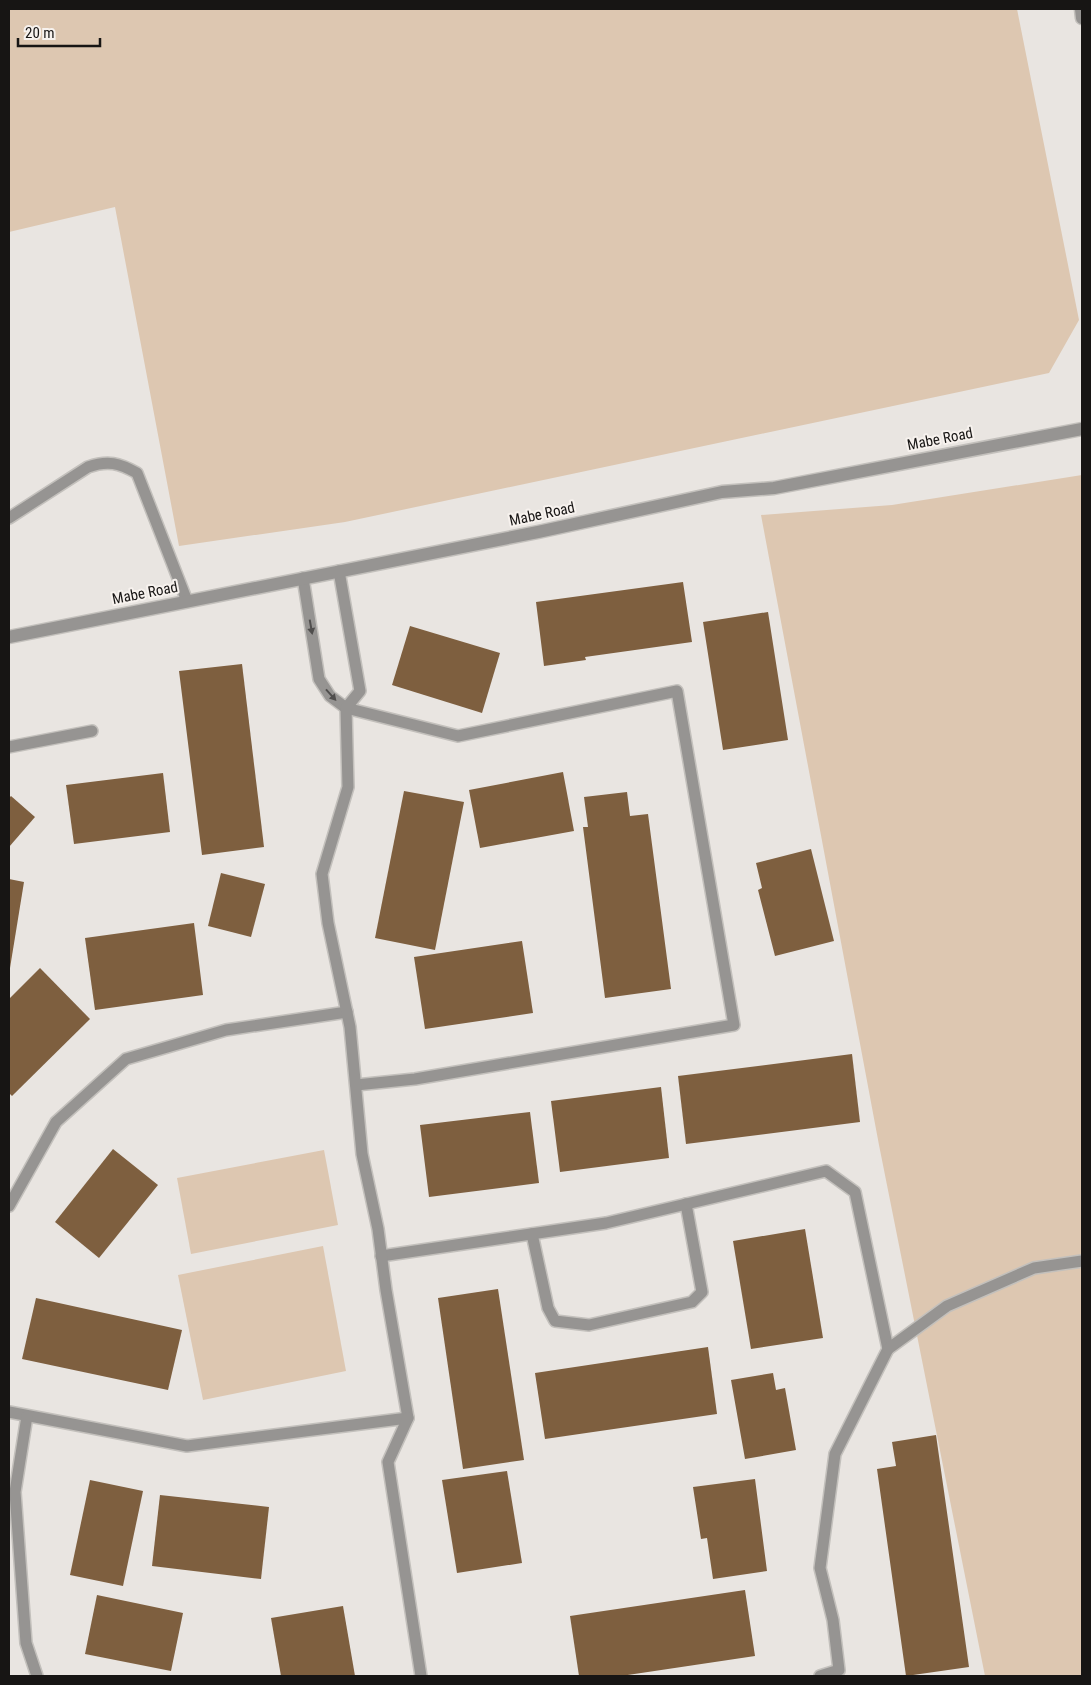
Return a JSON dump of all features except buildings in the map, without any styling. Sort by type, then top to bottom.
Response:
[{"type":"street","points":[[1081,9],[1082,18]]},
{"type":"street","name":"Mabe Road","points":[[9,637],[538,532],[722,492],[774,488],[1082,429]]},
{"type":"lane","points":[[9,518],[88,467],[103,462],[119,463],[137,473],[187,601]]},
{"type":"lane","points":[[339,571],[360,691],[346,708],[348,788],[322,874],[328,923],[347,1012],[362,1154],[408,1418],[388,1462],[421,1676]]},
{"type":"lane","points":[[303,578],[319,679],[330,696],[346,708],[458,736],[677,691],[734,1024],[415,1078],[356,1085]]},
{"type":"lane","points":[[9,746],[92,731]]},
{"type":"lane","points":[[9,1206],[12,1188],[56,1122],[126,1059],[226,1030],[347,1012]]},
{"type":"lane","points":[[381,1256],[606,1223],[826,1171],[855,1192],[888,1349]]},
{"type":"lane","points":[[532,1234],[548,1308],[555,1320],[589,1325],[692,1302],[702,1292],[686,1204]]},
{"type":"lane","points":[[820,1676],[839,1670],[833,1620],[820,1568],[835,1454],[888,1349],[947,1306],[1034,1268],[1082,1262]]},
{"type":"lane","points":[[9,1412],[187,1446],[408,1418]]},
{"type":"lane","points":[[27,1416],[15,1492],[26,1643],[37,1676]]},
{"type":"shaded area","points":[[9,9],[1017,9],[1079,320],[1049,373],[345,522],[179,546],[115,207],[9,232]]},
{"type":"shaded area","points":[[1082,475],[1082,1676],[985,1676],[879,1145],[761,515],[892,505]]},
{"type":"shaded area","points":[[324,1150],[338,1225],[191,1254],[177,1178]]},
{"type":"shaded area","points":[[323,1246],[346,1371],[203,1400],[178,1275]]}]
